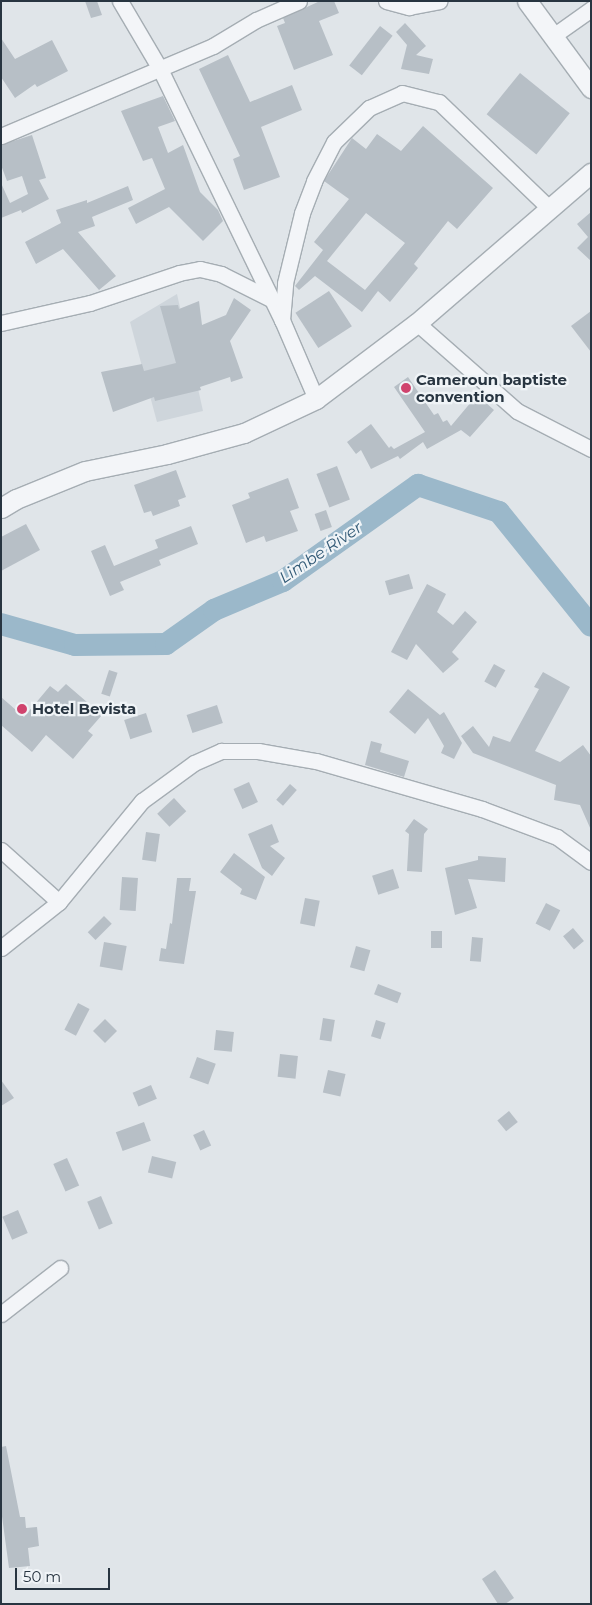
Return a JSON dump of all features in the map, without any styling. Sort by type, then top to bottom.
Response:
[{"type":"street","points":[[120,1],[160,69],[269,298],[282,320],[316,399]]},
{"type":"street","points":[[1,136],[160,69],[299,1]]},
{"type":"street","points":[[386,1],[409,7],[440,1]]},
{"type":"street","points":[[527,1],[591,88]]},
{"type":"street","points":[[553,36],[591,9]]},
{"type":"street","points":[[282,320],[285,284],[302,213],[334,142],[369,108],[402,93],[438,102],[550,209]]},
{"type":"street","points":[[1,508],[16,498],[85,471],[167,454],[244,433],[316,399],[417,323],[591,173]]},
{"type":"street","points":[[1,323],[90,303],[180,273],[200,269],[221,274],[269,298]]},
{"type":"street","points":[[417,323],[517,411],[591,449]]},
{"type":"street","points":[[1,948],[59,902],[142,801],[194,763],[221,752],[258,751],[316,760],[482,808],[557,837],[591,862]]},
{"type":"street","points":[[1,850],[59,902]]},
{"type":"street","points":[[1,1314],[60,1268]]},
{"type":"shaded area","points":[[177,294],[203,411],[157,422],[130,322]]},
{"type":"building","points":[[85,1],[97,1],[102,15],[91,18]]},
{"type":"building","points":[[320,1],[334,1],[339,13],[319,21],[333,55],[294,70],[277,26],[285,23],[283,18]]},
{"type":"building","points":[[405,23],[426,46],[416,55],[433,59],[429,74],[401,69],[407,45],[396,32]]},
{"type":"building","points":[[380,26],[393,36],[362,75],[349,65]]},
{"type":"building","points":[[1,38],[15,59],[52,40],[68,71],[37,87],[35,84],[15,98],[1,77]]},
{"type":"building","points":[[228,55],[250,102],[292,85],[302,110],[261,127],[280,177],[244,190],[233,159],[240,156],[199,69]]},
{"type":"building","points":[[520,73],[570,113],[536,154],[487,114]]},
{"type":"building","points":[[163,96],[175,121],[158,127],[168,153],[183,145],[200,192],[218,210],[223,221],[203,241],[169,207],[136,224],[128,208],[165,189],[152,158],[143,161],[121,111]]},
{"type":"building","points":[[423,126],[493,188],[457,229],[448,221],[414,264],[418,268],[390,302],[378,291],[362,312],[315,276],[299,290],[295,286],[323,250],[314,242],[349,199],[324,181],[352,138],[366,149],[377,134],[401,151]],"holes":[[[366,213],[405,243],[365,290],[327,261]]]},
{"type":"building","points":[[32,135],[46,178],[39,180],[49,199],[22,213],[21,210],[1,218],[1,183],[10,203],[28,194],[22,176],[7,181],[1,165],[1,145]]},
{"type":"building","points":[[128,186],[133,200],[92,217],[95,226],[78,232],[116,276],[99,290],[63,249],[36,264],[25,242],[61,223],[56,210],[87,200],[87,203]]},
{"type":"building","points":[[591,212],[591,261],[577,248],[588,237],[577,224]]},
{"type":"building","points":[[329,291],[352,326],[318,348],[295,313]]},
{"type":"building","points":[[234,298],[251,310],[230,341],[243,378],[231,382],[230,377],[200,387],[201,390],[155,401],[154,397],[113,412],[101,372],[142,364],[144,371],[176,363],[160,306],[178,305],[179,309],[199,301],[202,325],[226,315]]},
{"type":"building","points":[[591,311],[591,352],[571,326]]},
{"type":"building","points":[[408,377],[434,415],[438,413],[443,422],[447,420],[451,426],[477,395],[494,410],[470,437],[461,430],[427,449],[423,442],[400,459],[398,456],[371,469],[361,450],[356,454],[347,442],[371,424],[389,448],[391,446],[394,449],[425,432],[394,387]]},
{"type":"building","points":[[337,466],[350,500],[329,507],[316,474]]},
{"type":"building","points":[[176,470],[186,497],[178,500],[180,506],[153,516],[151,511],[144,513],[134,485]]},
{"type":"building","points":[[288,478],[299,508],[290,511],[298,531],[266,542],[264,536],[246,543],[232,505],[250,498],[248,493]]},
{"type":"building","points":[[326,510],[332,527],[321,531],[315,514]]},
{"type":"building","points":[[26,524],[40,550],[1,571],[1,537]]},
{"type":"building","points":[[191,526],[198,544],[159,560],[161,565],[120,582],[124,590],[110,596],[91,551],[105,545],[114,566],[158,548],[155,540]]},
{"type":"building","points":[[409,574],[413,588],[389,595],[385,581]]},
{"type":"building","points":[[427,584],[446,594],[437,612],[453,625],[465,611],[477,622],[452,652],[459,659],[443,673],[416,644],[407,660],[391,652]]},
{"type":"building","points":[[494,664],[505,670],[496,688],[484,681]]},
{"type":"building","points":[[109,670],[118,673],[110,697],[101,694]]},
{"type":"building","points":[[543,672],[570,687],[535,751],[560,762],[583,745],[591,756],[591,830],[580,805],[554,800],[556,785],[473,753],[461,736],[473,726],[489,747],[493,736],[510,742],[539,689],[534,687]]},
{"type":"building","points":[[66,684],[102,715],[88,731],[93,735],[73,759],[46,735],[32,752],[1,725],[1,697],[24,717],[50,686],[58,692]]},
{"type":"building","points":[[408,689],[440,715],[444,712],[462,743],[454,759],[441,753],[444,746],[428,718],[415,734],[389,712]]},
{"type":"building","points":[[217,705],[223,723],[192,733],[187,715]]},
{"type":"building","points":[[146,713],[152,732],[130,739],[124,720]]},
{"type":"building","points":[[371,741],[382,744],[380,752],[409,761],[404,777],[365,765]]},
{"type":"building","points":[[249,782],[258,802],[242,809],[233,789]]},
{"type":"building","points":[[290,784],[297,790],[283,806],[276,800]]},
{"type":"building","points":[[174,798],[186,811],[169,827],[157,814]]},
{"type":"building","points":[[414,819],[428,829],[424,834],[422,872],[407,871],[409,834],[405,831]]},
{"type":"building","points":[[272,824],[279,842],[270,846],[285,858],[272,876],[262,868],[248,834]]},
{"type":"building","points":[[146,832],[160,834],[156,862],[142,860]]},
{"type":"building","points":[[234,853],[265,877],[256,900],[240,894],[242,889],[220,872]]},
{"type":"building","points":[[478,856],[506,858],[505,882],[468,879],[477,908],[455,915],[445,868],[478,860]]},
{"type":"building","points":[[393,869],[399,888],[378,895],[372,876]]},
{"type":"building","points":[[122,877],[138,878],[136,911],[120,910]]},
{"type":"building","points":[[177,878],[191,878],[189,891],[196,891],[184,964],[159,961],[161,948],[166,949],[170,923],[172,924]]},
{"type":"building","points":[[305,898],[320,901],[315,926],[300,924]]},
{"type":"building","points":[[546,903],[560,910],[550,931],[536,923]]},
{"type":"building","points":[[104,916],[112,924],[96,940],[88,932]]},
{"type":"building","points":[[573,928],[584,941],[574,949],[563,936]]},
{"type":"building","points":[[431,931],[442,931],[442,948],[431,948]]},
{"type":"building","points":[[472,937],[483,938],[481,962],[470,961]]},
{"type":"building","points":[[104,942],[127,946],[122,971],[100,967]]},
{"type":"building","points":[[356,946],[370,950],[364,971],[350,967]]},
{"type":"building","points":[[378,984],[401,993],[397,1003],[374,994]]},
{"type":"building","points":[[78,1003],[90,1009],[76,1036],[64,1030]]},
{"type":"building","points":[[323,1018],[335,1020],[331,1042],[320,1040]]},
{"type":"building","points":[[105,1019],[117,1031],[105,1043],[93,1031]]},
{"type":"building","points":[[376,1020],[386,1023],[381,1039],[371,1036]]},
{"type":"building","points":[[216,1030],[234,1032],[232,1052],[214,1050]]},
{"type":"building","points":[[280,1054],[298,1056],[295,1079],[278,1077]]},
{"type":"building","points":[[197,1057],[216,1064],[208,1085],[189,1078]]},
{"type":"building","points":[[328,1070],[346,1074],[340,1096],[323,1092]]},
{"type":"building","points":[[1,1080],[14,1098],[1,1106]]},
{"type":"building","points":[[151,1085],[157,1099],[138,1107],[133,1093]]},
{"type":"building","points":[[509,1111],[518,1122],[506,1131],[497,1120]]},
{"type":"building","points":[[144,1122],[151,1141],[123,1151],[116,1132]]},
{"type":"building","points":[[204,1130],[211,1145],[200,1150],[193,1135]]},
{"type":"building","points":[[152,1156],[176,1162],[172,1179],[148,1172]]},
{"type":"building","points":[[67,1158],[79,1185],[65,1192],[53,1164]]},
{"type":"building","points":[[101,1196],[113,1224],[99,1229],[87,1202]]},
{"type":"building","points":[[18,1210],[28,1233],[12,1240],[2,1217]]},
{"type":"building","points":[[6,1446],[20,1517],[25,1517],[26,1528],[37,1527],[39,1546],[28,1548],[30,1566],[9,1568],[1,1509],[1,1447]]},
{"type":"building","points":[[495,1570],[514,1598],[505,1604],[498,1604],[482,1579]]},
{"type":"waterway","name":"Limbe River","points":[[1,624],[75,645],[166,644],[214,610],[283,581],[418,485],[499,512],[591,626]]},
{"type":"place","name":"Cameroun baptiste convention","points":[[406,388]]},
{"type":"place","name":"Hotel Bevista","points":[[22,709]]}]
